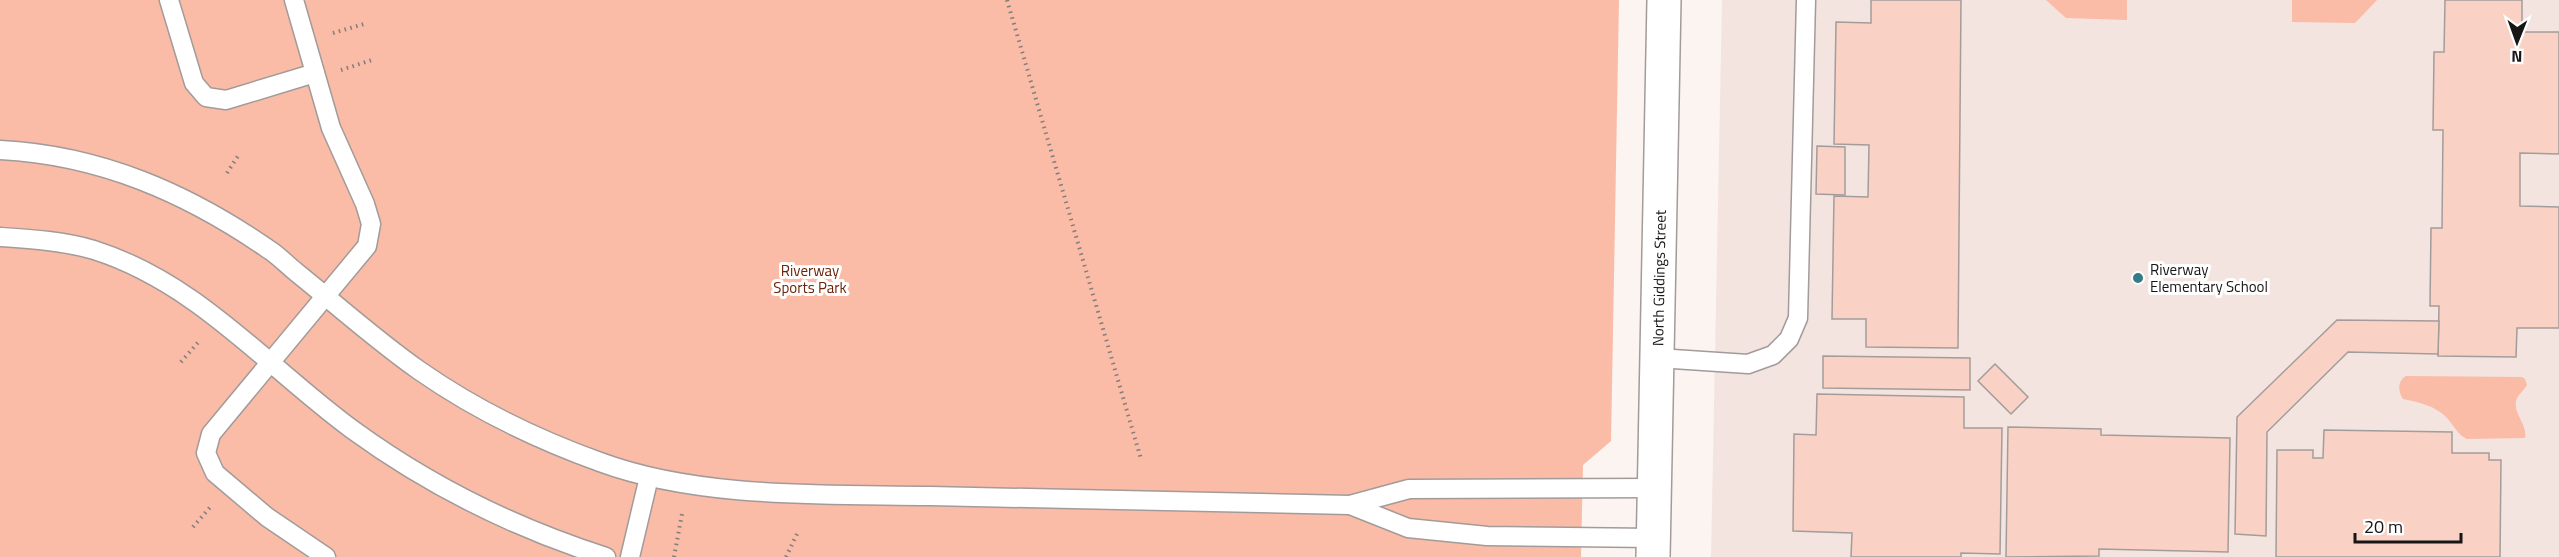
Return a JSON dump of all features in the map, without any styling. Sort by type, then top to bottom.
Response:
[{"type":"street","name":"North Giddings Street","points":[[1653,547],[1664,0]]},
{"type":"lane","points":[[169,0],[194,83],[207,97],[226,100],[315,73]]},
{"type":"lane","points":[[294,0],[331,128],[365,204],[371,224],[367,246],[268,361],[211,434],[206,453],[215,472],[267,517],[326,557]]},
{"type":"lane","points":[[1658,358],[1748,364],[1773,355],[1789,339],[1798,318],[1806,0]]},
{"type":"lane","points":[[0,150],[58,156],[109,168],[163,188],[270,250],[418,369],[470,404],[518,429],[601,463],[649,477],[702,486],[800,493],[1350,505],[1409,489],[1654,488]]},
{"type":"lane","points":[[0,237],[41,239],[93,250],[132,265],[171,284],[203,306],[352,429],[429,482],[500,517],[606,557]]},
{"type":"lane","points":[[630,557],[649,477]]},
{"type":"lane","points":[[1350,505],[1407,528],[1653,547]]},
{"type":"path","points":[[1007,0],[1141,459]]},
{"type":"path","points":[[227,173],[240,153]]},
{"type":"path","points":[[674,557],[682,514]]},
{"type":"path","points":[[786,557],[797,534]]},
{"type":"shaded area","name":"Riverway Elementary School","points":[[1722,0],[2559,0],[2559,557],[1711,557]]},
{"type":"green space","name":"Riverway Sports Park","points":[[0,0],[1619,0],[1611,441],[1583,465],[1581,557],[0,557]]},
{"type":"green space","points":[[2046,0],[2127,0],[2127,20],[2066,18]]},
{"type":"green space","points":[[2292,0],[2377,0],[2355,23],[2292,22]]},
{"type":"green space","points":[[2406,376],[2522,377],[2527,385],[2517,398],[2516,408],[2524,428],[2525,438],[2467,439],[2438,410],[2403,399],[2399,386]]},
{"type":"building","points":[[1871,0],[1961,0],[1958,348],[1866,347],[1866,319],[1832,319],[1834,196],[1868,197],[1869,145],[1834,144],[1836,22],[1871,23]]},
{"type":"building","points":[[2445,0],[2522,0],[2522,32],[2559,32],[2559,154],[2520,153],[2520,206],[2559,207],[2559,328],[2517,328],[2516,357],[2438,356],[2439,306],[2430,306],[2431,228],[2442,228],[2443,130],[2433,130],[2434,52],[2444,52]]},
{"type":"building","points":[[1817,146],[1845,147],[1845,195],[1816,194]]},
{"type":"building","points":[[2337,320],[2439,321],[2438,354],[2348,352],[2267,432],[2266,536],[2235,534],[2237,417]]},
{"type":"building","points":[[1823,356],[1970,358],[1970,390],[1823,388]]},
{"type":"building","points":[[1995,364],[2028,397],[2011,414],[1978,381]]},
{"type":"building","points":[[1817,394],[1964,397],[1964,428],[2002,428],[2000,554],[1961,553],[1961,557],[1851,557],[1852,533],[1793,531],[1794,434],[1816,435]]},
{"type":"building","points":[[2008,427],[2101,429],[2101,435],[2230,438],[2228,552],[2099,549],[2099,556],[2006,557]]},
{"type":"building","points":[[2324,430],[2452,432],[2452,453],[2489,453],[2489,460],[2501,460],[2500,557],[2276,557],[2277,450],[2313,450],[2313,458],[2323,458]]},
{"type":"place","name":"Riverway Elementary School","points":[[2138,278]]}]
